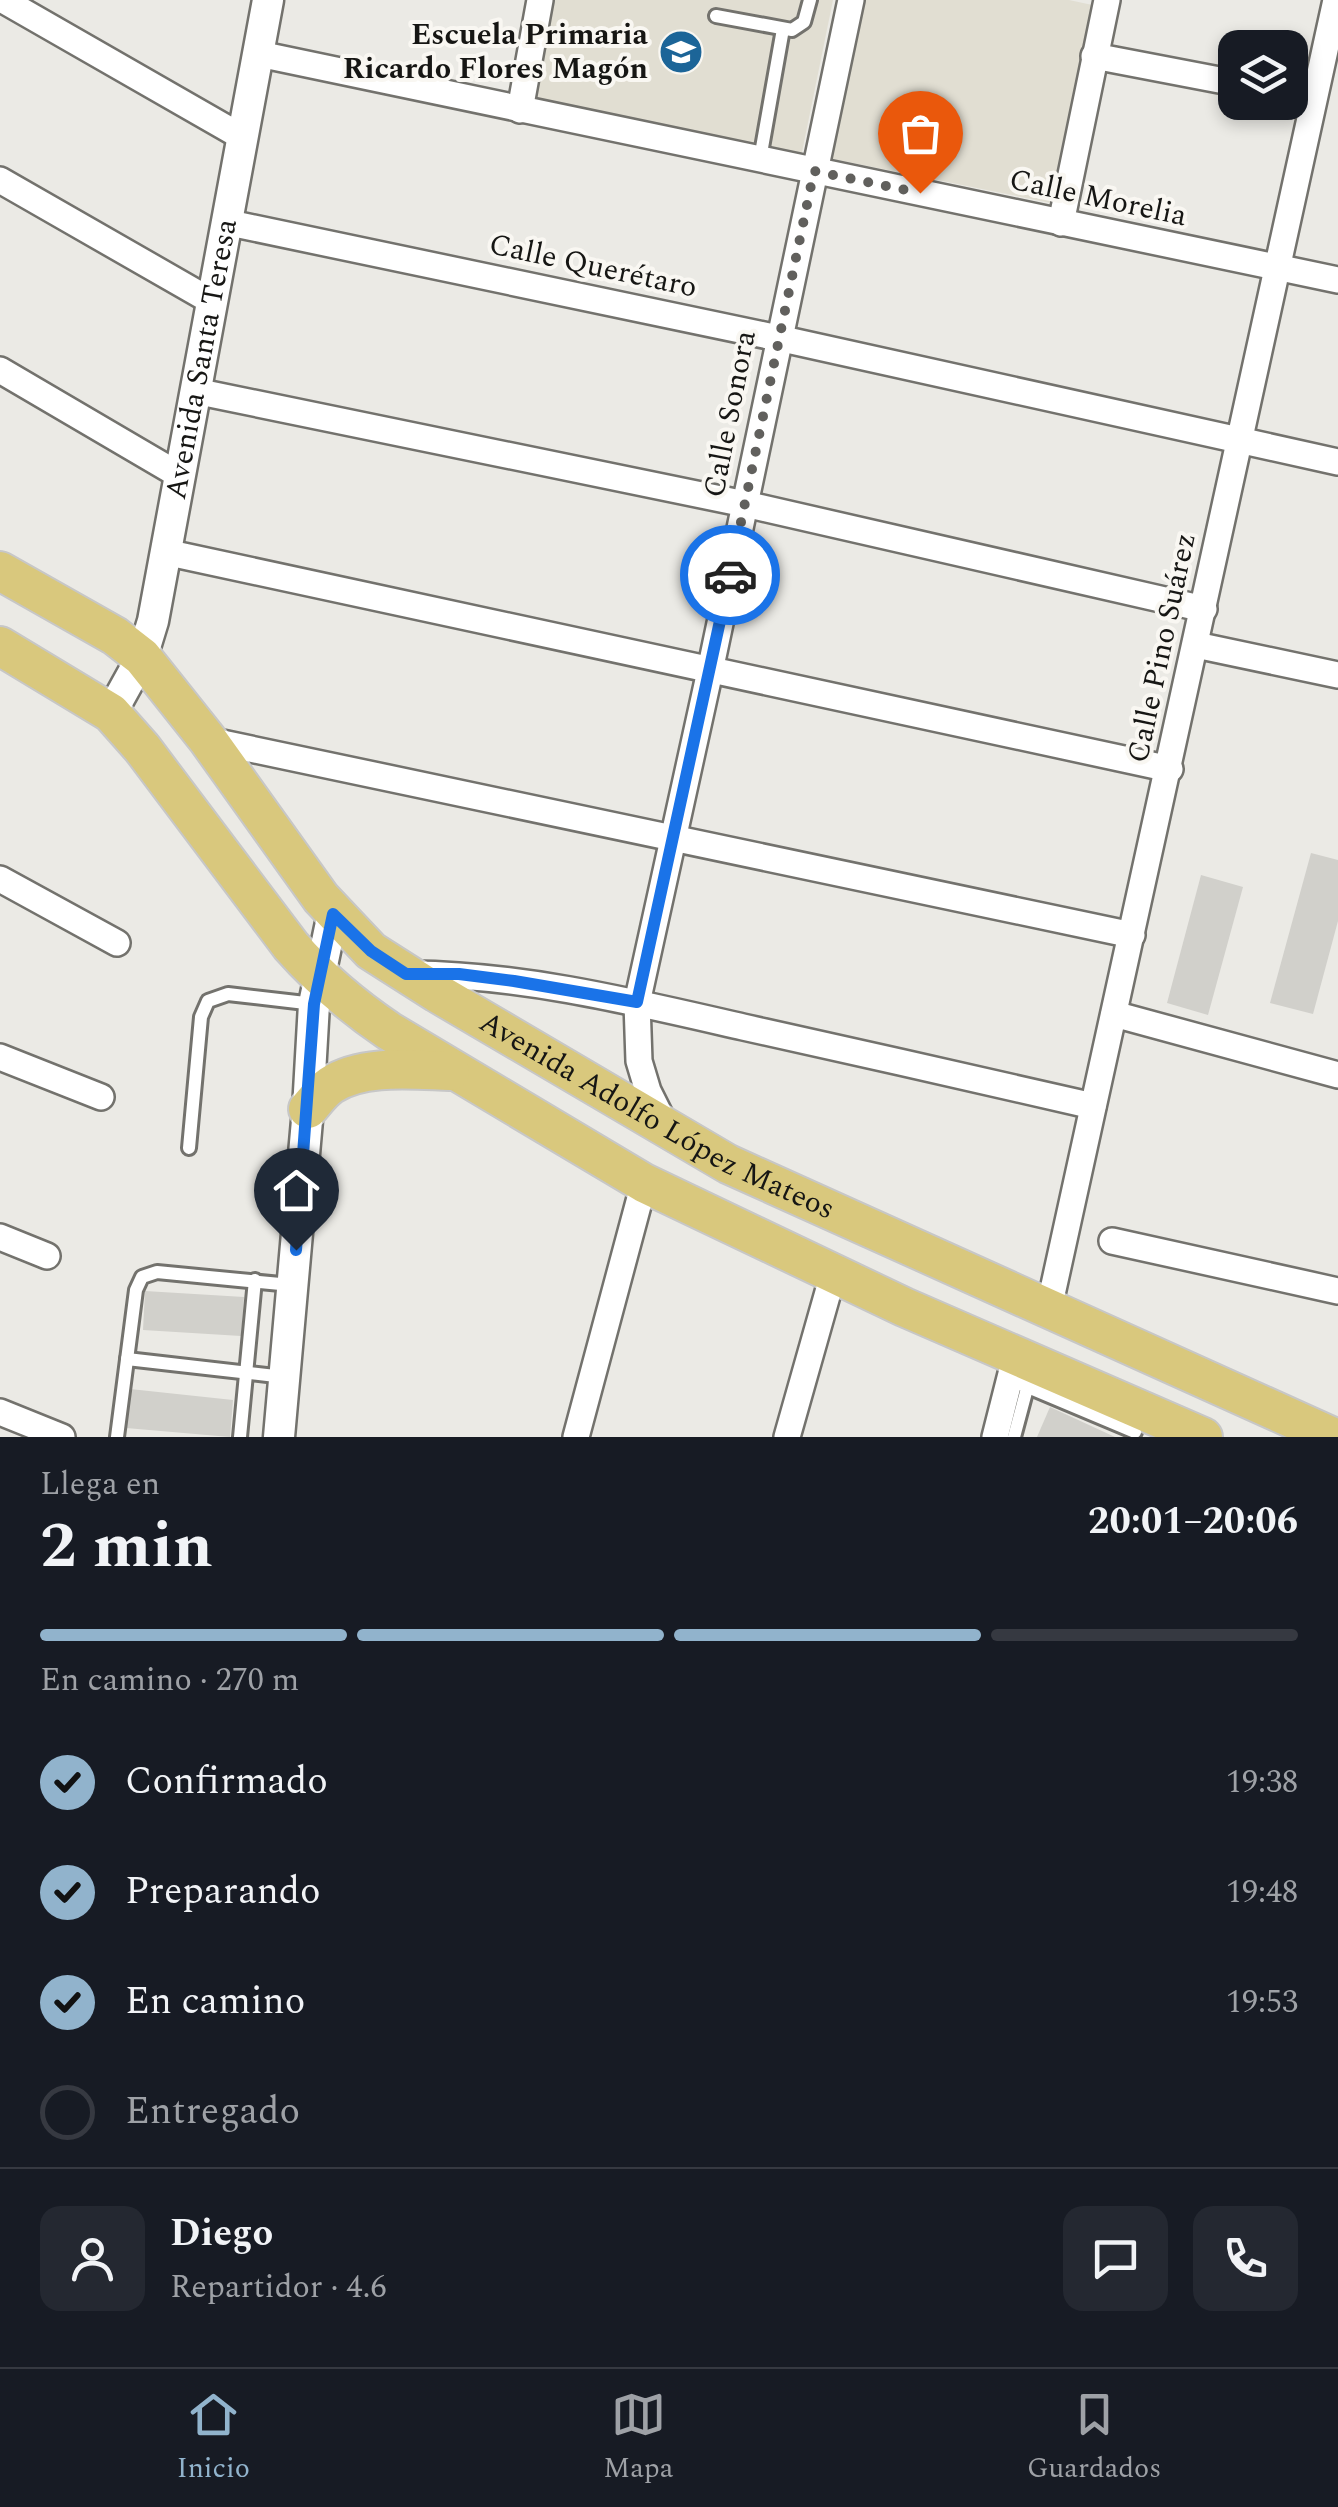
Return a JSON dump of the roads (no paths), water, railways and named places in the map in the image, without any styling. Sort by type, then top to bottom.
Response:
[{"type":"main road","name":"Avenida Adolfo López Mateos","points":[[0,571],[115,636],[142,657],[208,740],[333,914],[371,951],[406,974],[728,1164],[1333,1437]]},
{"type":"main road","name":"Avenida Adolfo López Mateos","points":[[0,646],[110,713],[142,748],[265,912],[316,990],[352,1006],[450,1070],[644,1183],[834,1272],[1137,1427],[1203,1437]]},
{"type":"main road","points":[[308,1109],[330,1086],[348,1078],[380,1071],[450,1070]]},
{"type":"main road","points":[[904,1307],[926,1251]]},
{"type":"street","points":[[3,0],[242,137]]},
{"type":"street","name":"Avenida Santa Teresa","points":[[110,713],[142,657],[153,621],[268,0]]},
{"type":"street","points":[[520,110],[540,0]]},
{"type":"street","name":"Calle Sonora","points":[[668,1130],[648,1092],[640,1061],[637,1002],[850,0]]},
{"type":"street","points":[[1061,223],[1107,0]]},
{"type":"street","name":"Calle Pino Suárez","points":[[1308,87],[1331,54],[1336,1]]},
{"type":"street","name":"Calle Morelia","points":[[258,54],[1338,280]]},
{"type":"street","points":[[1094,56],[1218,80]]},
{"type":"street","name":"Calle Pino Suárez","points":[[1049,1308],[1278,269],[1299,120]]},
{"type":"street","points":[[0,180],[211,302]]},
{"type":"street","name":"Calle Querétaro","points":[[226,222],[778,338],[1338,462]]},
{"type":"street","points":[[0,370],[178,475]]},
{"type":"street","points":[[195,391],[745,504],[1204,609]]},
{"type":"street","points":[[165,552],[1170,768]]},
{"type":"street","points":[[1196,646],[1338,675]]},
{"type":"street","points":[[208,740],[1132,936]]},
{"type":"street","points":[[0,879],[117,943]]},
{"type":"street","points":[[279,1437],[316,990],[333,914]]},
{"type":"street","points":[[406,974],[459,974],[637,1002],[1093,1106]]},
{"type":"street","points":[[1114,1014],[1338,1075]]},
{"type":"street","points":[[0,1056],[101,1097]]},
{"type":"street","points":[[576,1437],[644,1183]]},
{"type":"street","points":[[0,1237],[47,1256]]},
{"type":"street","points":[[1112,1241],[1338,1291]]},
{"type":"street","points":[[788,1437],[834,1272]]},
{"type":"street","points":[[995,1437],[1022,1371]]},
{"type":"street","points":[[0,1412],[62,1437]]},
{"type":"lane","points":[[716,16],[792,30],[804,22],[810,0]]},
{"type":"lane","points":[[760,160],[783,30]]},
{"type":"lane","points":[[189,1148],[201,1017],[208,1002],[228,994],[316,990]]},
{"type":"lane","points":[[116,1437],[136,1290],[148,1274],[293,1285]]},
{"type":"lane","points":[[240,1437],[255,1280]]},
{"type":"lane","points":[[128,1359],[286,1377]]},
{"type":"lane","points":[[1014,1437],[1022,1371]]},
{"type":"place","name":"Escuela Primaria Ricardo Flores Magón","points":[[681,52]]}]
